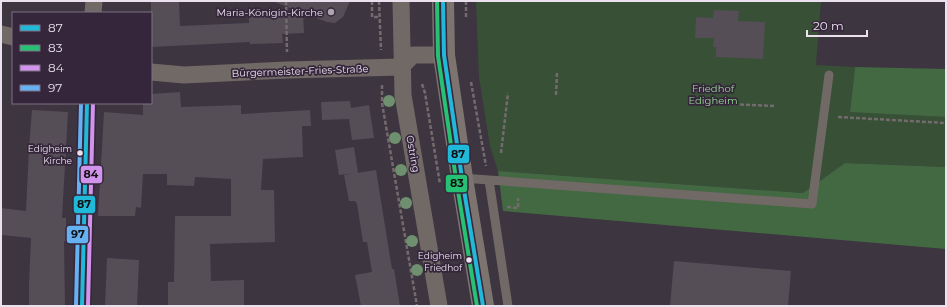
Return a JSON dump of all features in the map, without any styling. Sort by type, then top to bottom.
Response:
[{"type":"street","points":[[93,12],[94,1]]},
{"type":"street","name":"Ostring","points":[[401,1],[401,68],[403,95],[439,306]]},
{"type":"street","points":[[443,1],[444,55],[483,306]]},
{"type":"street","points":[[1,34],[12,37]]},
{"type":"street","points":[[401,68],[413,55],[444,55]]},
{"type":"street","name":"Bürgermeister-Fries-Straße","points":[[152,72],[184,75],[287,70],[401,68]]},
{"type":"street","points":[[82,306],[87,104]]},
{"type":"lane","points":[[462,178],[812,204],[829,75]]},
{"type":"lane","points":[[489,180],[508,306]]},
{"type":"path","points":[[286,1],[287,70]]},
{"type":"path","points":[[372,1],[372,17],[379,17]]},
{"type":"path","points":[[466,1],[466,23]]},
{"type":"path","points":[[413,55],[425,93],[440,184]]},
{"type":"path","points":[[556,95],[557,72]]},
{"type":"path","points":[[470,74],[489,180]]},
{"type":"path","points":[[501,153],[508,93]]},
{"type":"path","points":[[728,104],[774,106]]},
{"type":"path","points":[[824,116],[946,123]]},
{"type":"green space","name":"Friedhof Edigheim","points":[[476,1],[821,1],[816,65],[855,67],[850,111],[946,117],[946,167],[845,163],[803,193],[498,171],[490,146],[479,77]]},
{"type":"green space","points":[[855,67],[946,69],[946,117],[850,112]]},
{"type":"green space","points":[[845,163],[946,167],[946,249],[503,211],[498,171],[803,193]]},
{"type":"building","points":[[151,1],[179,1],[180,26],[249,23],[249,14],[302,13],[275,1],[350,1],[343,17],[335,23],[327,22],[303,13],[304,33],[282,34],[283,43],[250,44],[250,42],[152,47]]},
{"type":"building","points":[[714,10],[739,11],[738,21],[765,22],[763,59],[716,57],[716,47],[713,47],[714,38],[695,38],[696,17],[713,18]]},
{"type":"building","points":[[180,92],[181,107],[241,105],[241,114],[310,110],[311,126],[302,126],[303,157],[263,159],[261,190],[274,190],[275,242],[210,244],[211,281],[244,280],[244,306],[168,306],[168,282],[174,282],[175,216],[231,216],[231,179],[195,177],[194,186],[167,185],[167,174],[143,174],[141,208],[136,207],[135,216],[98,216],[104,112],[143,115],[143,104],[152,104],[152,94]]},
{"type":"building","points":[[350,101],[351,108],[369,105],[374,138],[352,140],[349,119],[322,120],[321,102]]},
{"type":"building","points":[[32,110],[68,112],[62,218],[66,218],[66,242],[64,241],[65,306],[29,306],[31,238],[1,235],[1,208],[26,211]]},
{"type":"building","points":[[354,147],[358,173],[339,175],[335,150]]},
{"type":"building","points":[[376,170],[392,269],[394,269],[400,306],[361,306],[355,275],[372,272],[367,242],[363,242],[357,204],[355,201],[349,201],[344,175]]},
{"type":"building","points":[[107,258],[139,260],[137,306],[105,306]]},
{"type":"building","points":[[674,261],[791,271],[788,306],[670,306]]},
{"type":"transit line","name":"83","points":[[437,1],[438,56],[477,306]]},
{"type":"transit line","name":"87","points":[[443,1],[444,55],[483,306]]},
{"type":"transit line","name":"97","points":[[76,306],[81,104]]},
{"type":"transit line","name":"87","points":[[82,306],[87,104]]},
{"type":"transit line","name":"84","points":[[88,306],[93,104]]},
{"type":"place","name":"Maria-Königin-Kirche","points":[[331,12]]},
{"type":"place","name":"Edigheim Kirche","points":[[80,153]]},
{"type":"place","name":"Edigheim Friedhof","points":[[469,260]]}]
